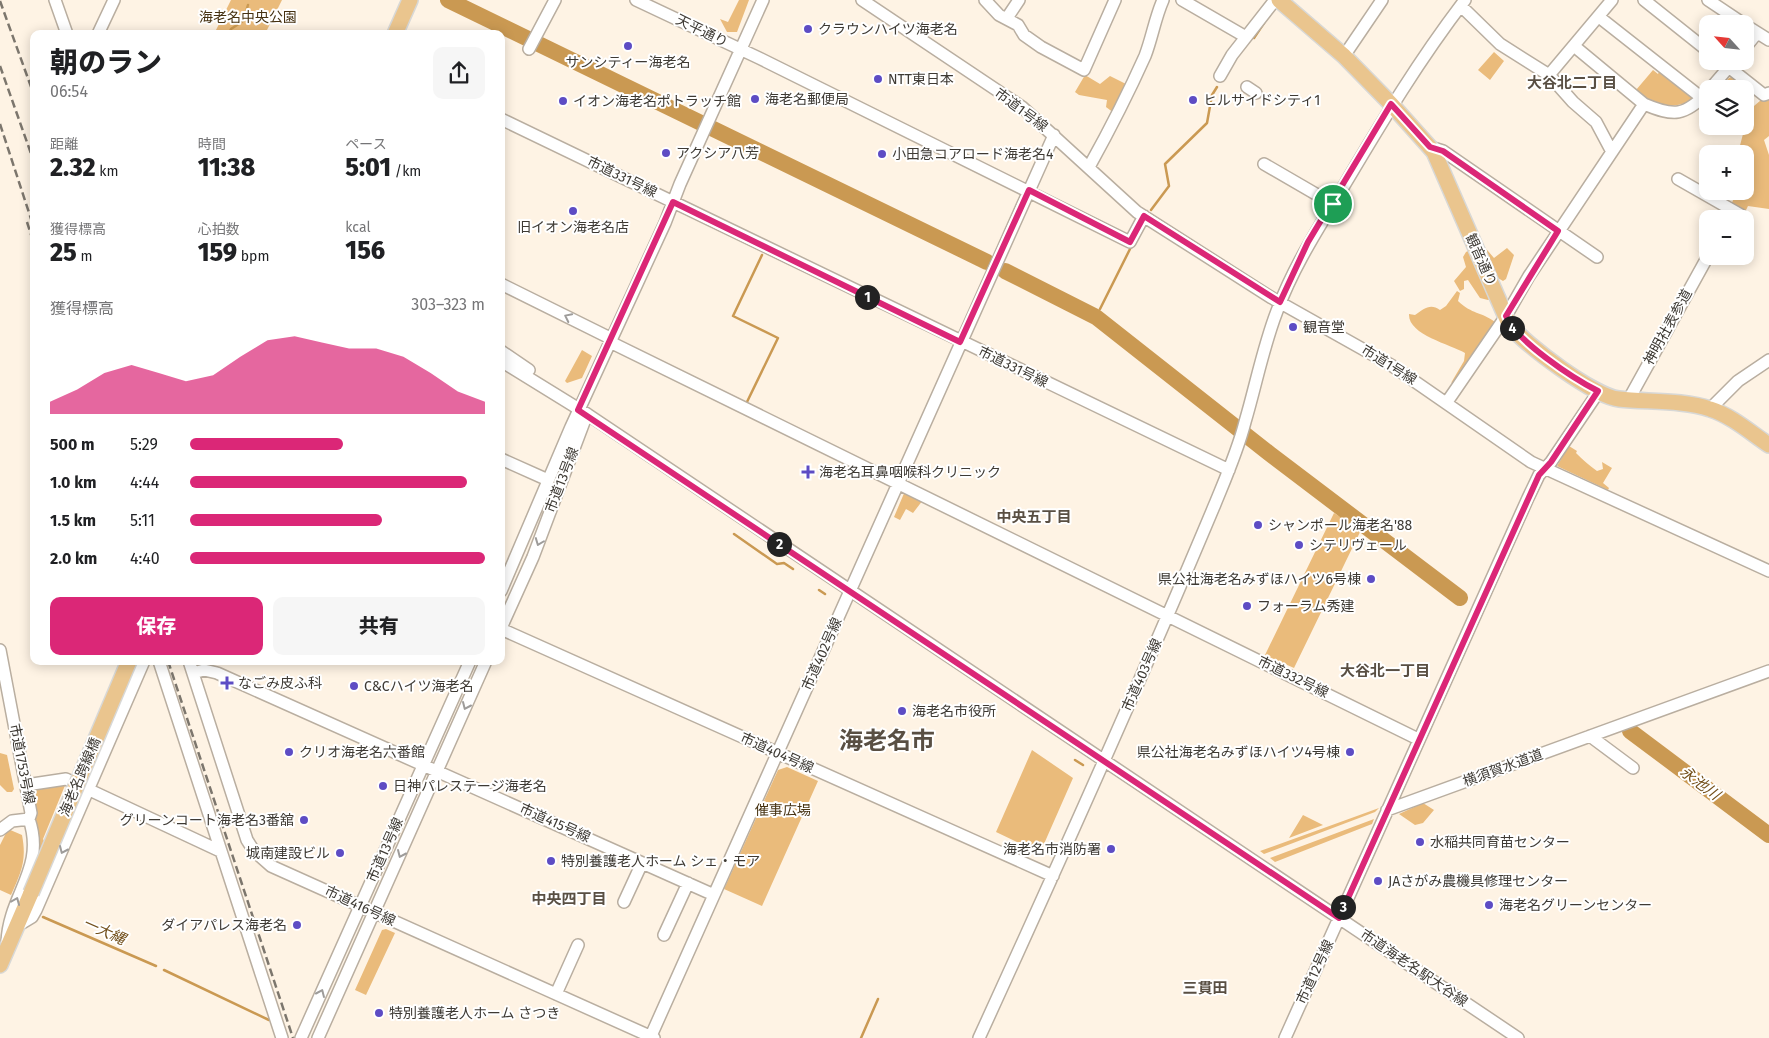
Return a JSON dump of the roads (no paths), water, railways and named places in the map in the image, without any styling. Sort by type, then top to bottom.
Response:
[{"type":"main road","points":[[397,30],[410,0]]},
{"type":"main road","name":"観音通り","points":[[1283,2],[1344,56],[1430,147],[1437,158],[1506,316],[1519,336],[1584,384],[1598,391],[1617,399],[1710,409],[1731,419],[1769,445]]},
{"type":"main road","name":"海老名跨線橋","points":[[0,965],[127,665]]},
{"type":"street","points":[[55,0],[66,30]]},
{"type":"street","points":[[100,30],[114,0]]},
{"type":"street","points":[[532,44],[555,0]]},
{"type":"street","name":"天平通り","points":[[636,0],[1029,190],[1130,242],[1144,216]]},
{"type":"street","points":[[582,410],[762,0]]},
{"type":"street","name":"市道1号線","points":[[862,0],[1022,107],[1144,216],[1280,302],[1342,336],[1447,402],[1544,469],[1769,571]]},
{"type":"street","points":[[985,0],[999,14],[1018,25],[1024,35],[1041,48],[1084,70],[1115,0]]},
{"type":"street","points":[[1007,18],[1020,0]]},
{"type":"street","points":[[1088,167],[1122,106],[1146,53],[1154,21],[1163,0]]},
{"type":"street","points":[[1182,0],[1246,37]]},
{"type":"street","points":[[1344,56],[1382,0]]},
{"type":"street","points":[[1549,75],[1612,0]]},
{"type":"street","points":[[1644,0],[1699,43]]},
{"type":"street","points":[[1708,0],[1720,3],[1734,15]]},
{"type":"street","points":[[1220,76],[1246,37],[1283,2]]},
{"type":"street","points":[[1463,3],[1500,44],[1549,75],[1573,102],[1596,122],[1612,152]]},
{"type":"street","name":"市道403号線","points":[[979,1038],[1168,616],[1229,470],[1246,422],[1264,349],[1280,302],[1308,242],[1333,204],[1391,104],[1463,3]]},
{"type":"street","points":[[1599,17],[1699,91]]},
{"type":"street","points":[[1754,31],[1769,40]]},
{"type":"street","points":[[1754,37],[1757,33]]},
{"type":"street","points":[[1574,46],[1644,104],[1664,111],[1681,112],[1693,107],[1699,101]]},
{"type":"street","points":[[1736,70],[1764,95],[1769,93]]},
{"type":"street","points":[[1447,402],[1506,316],[1558,231],[1644,104]]},
{"type":"street","name":"市道331号線","points":[[505,120],[960,342],[1229,470]]},
{"type":"street","name":"市道402号線","points":[[652,1038],[777,753],[1054,135]]},
{"type":"street","points":[[1430,147],[1443,151],[1597,257]]},
{"type":"street","points":[[1271,164],[1333,204]]},
{"type":"street","points":[[1678,179],[1725,210]]},
{"type":"street","name":"神明社表参道","points":[[1629,399],[1703,265]]},
{"type":"street","name":"市道332号線","points":[[505,286],[611,341],[1418,738]]},
{"type":"street","name":"市道海老名駅大谷線","points":[[505,354],[582,410],[850,591],[1518,1038]]},
{"type":"street","points":[[1710,409],[1733,386],[1769,360]]},
{"type":"street","name":"市道海老名駅大谷線","points":[[505,363],[582,410]]},
{"type":"street","name":"市道12号線","points":[[1285,1038],[1418,738],[1539,475],[1551,462],[1598,391]]},
{"type":"street","name":"市道13号線","points":[[505,582],[548,480],[582,410]]},
{"type":"street","name":"市道13号線","points":[[505,619],[533,557],[582,410]]},
{"type":"street","points":[[505,461],[548,480]]},
{"type":"street","name":"市道404号線","points":[[505,630],[1052,876]]},
{"type":"street","name":"市道1753号線","points":[[0,650],[32,813],[29,819],[34,850],[33,862],[8,923],[7,948]]},
{"type":"street","points":[[17,926],[32,917],[36,910],[90,790],[142,665]]},
{"type":"street","points":[[160,665],[282,1038]]},
{"type":"street","name":"市道416号線","points":[[190,665],[250,846],[271,866],[652,1038]]},
{"type":"street","name":"市道13号線","points":[[301,1038],[468,665]]},
{"type":"street","name":"市道13号線","points":[[318,1038],[484,665]]},
{"type":"street","name":"市道415号線","points":[[193,673],[204,670],[217,673],[438,770],[714,895]]},
{"type":"street","name":"横須賀水道道","points":[[1387,810],[1769,671]]},
{"type":"street","points":[[1590,736],[1633,768]]},
{"type":"street","points":[[26,785],[66,779],[220,851]]},
{"type":"street","points":[[0,830],[12,821],[29,819]]},
{"type":"street","points":[[624,902],[642,863]]},
{"type":"street","points":[[664,935],[688,883]]},
{"type":"street","points":[[556,994],[578,945]]},
{"type":"waterway","points":[[448,0],[987,262]]},
{"type":"waterway","points":[[231,30],[243,21],[248,5]]},
{"type":"waterway","points":[[1254,38],[1264,23]]},
{"type":"waterway","points":[[1151,210],[1169,186],[1165,164],[1207,123],[1212,95],[1217,87]]},
{"type":"waterway","points":[[1100,309],[1132,245]]},
{"type":"waterway","points":[[746,404],[778,338],[733,316],[762,255]]},
{"type":"waterway","points":[[1005,271],[1096,317],[1270,454],[1460,598]]},
{"type":"waterway","points":[[734,534],[777,564],[784,563],[793,569]]},
{"type":"waterway","points":[[819,590],[825,594]]},
{"type":"waterway","name":"永池川","points":[[1630,731],[1769,835]]},
{"type":"waterway","points":[[1075,760],[1083,765]]},
{"type":"waterway","name":"一大縄","points":[[43,917],[156,966]]},
{"type":"waterway","name":"一大縄","points":[[164,970],[269,1020]]},
{"type":"waterway","points":[[861,1038],[878,999]]},
{"type":"railway","points":[[0,1],[30,84]]},
{"type":"railway","points":[[0,66],[30,151]]},
{"type":"railway","points":[[0,124],[30,216]]},
{"type":"railway","points":[[27,222],[30,231]]},
{"type":"railway","points":[[169,665],[293,1038]]},
{"type":"place","name":"クラウンハイツ海老名","points":[[808,29]]},
{"type":"place","name":"サンシティー海老名","points":[[628,46]]},
{"type":"place","name":"NTT東日本","points":[[878,79]]},
{"type":"place","name":"海老名郵便局","points":[[755,99]]},
{"type":"place","name":"ヒルサイドシティ1","points":[[1193,100]]},
{"type":"place","name":"イオン海老名ポトラッチ館","points":[[563,101]]},
{"type":"place","name":"アクシア八芳","points":[[666,153]]},
{"type":"place","name":"小田急コアロード海老名4","points":[[882,154]]},
{"type":"place","name":"旧イオン海老名店","points":[[573,211]]},
{"type":"place","name":"観音堂","points":[[1293,327]]},
{"type":"place","name":"海老名耳鼻咽喉科クリニック","points":[[808,472]]},
{"type":"place","name":"シャンポール海老名'88","points":[[1258,525]]},
{"type":"place","name":"シテリヴェール","points":[[1299,545]]},
{"type":"place","name":"県公社海老名みずほハイツ6号棟","points":[[1371,579]]},
{"type":"place","name":"フォーラム秀建","points":[[1247,606]]},
{"type":"place","name":"なごみ皮ふ科","points":[[227,683]]},
{"type":"place","name":"C&Cハイツ海老名","points":[[354,686]]},
{"type":"place","name":"海老名市役所","points":[[902,711]]},
{"type":"place","name":"クリオ海老名六番館","points":[[289,752]]},
{"type":"place","name":"県公社海老名みずほハイツ4号棟","points":[[1350,752]]},
{"type":"place","name":"日神パレステージ海老名","points":[[383,786]]},
{"type":"place","name":"グリーンコート海老名3番舘","points":[[304,820]]},
{"type":"place","name":"水稲共同育苗センター","points":[[1420,842]]},
{"type":"place","name":"海老名市消防署","points":[[1111,849]]},
{"type":"place","name":"城南建設ビル","points":[[340,853]]},
{"type":"place","name":"特別養護老人ホーム シェ・モア","points":[[551,861]]},
{"type":"place","name":"JAさがみ農機具修理センター","points":[[1378,881]]},
{"type":"place","name":"海老名グリーンセンター","points":[[1489,905]]},
{"type":"place","name":"ダイアパレス海老名","points":[[297,925]]},
{"type":"place","name":"特別養護老人ホーム さつき","points":[[379,1013]]},
{"type":"district","name":"大谷北二丁目","points":[[1572,83]]},
{"type":"district","name":"中央五丁目","points":[[1034,517]]},
{"type":"district","name":"大谷北一丁目","points":[[1385,671]]},
{"type":"district","name":"海老名市","points":[[887,741]]},
{"type":"district","name":"中央四丁目","points":[[569,899]]},
{"type":"district","name":"三貫田","points":[[1205,988]]},
{"type":"park label","name":"海老名中央公園","points":[[248,17]]},
{"type":"park label","name":"催事広場","points":[[783,810]]}]
